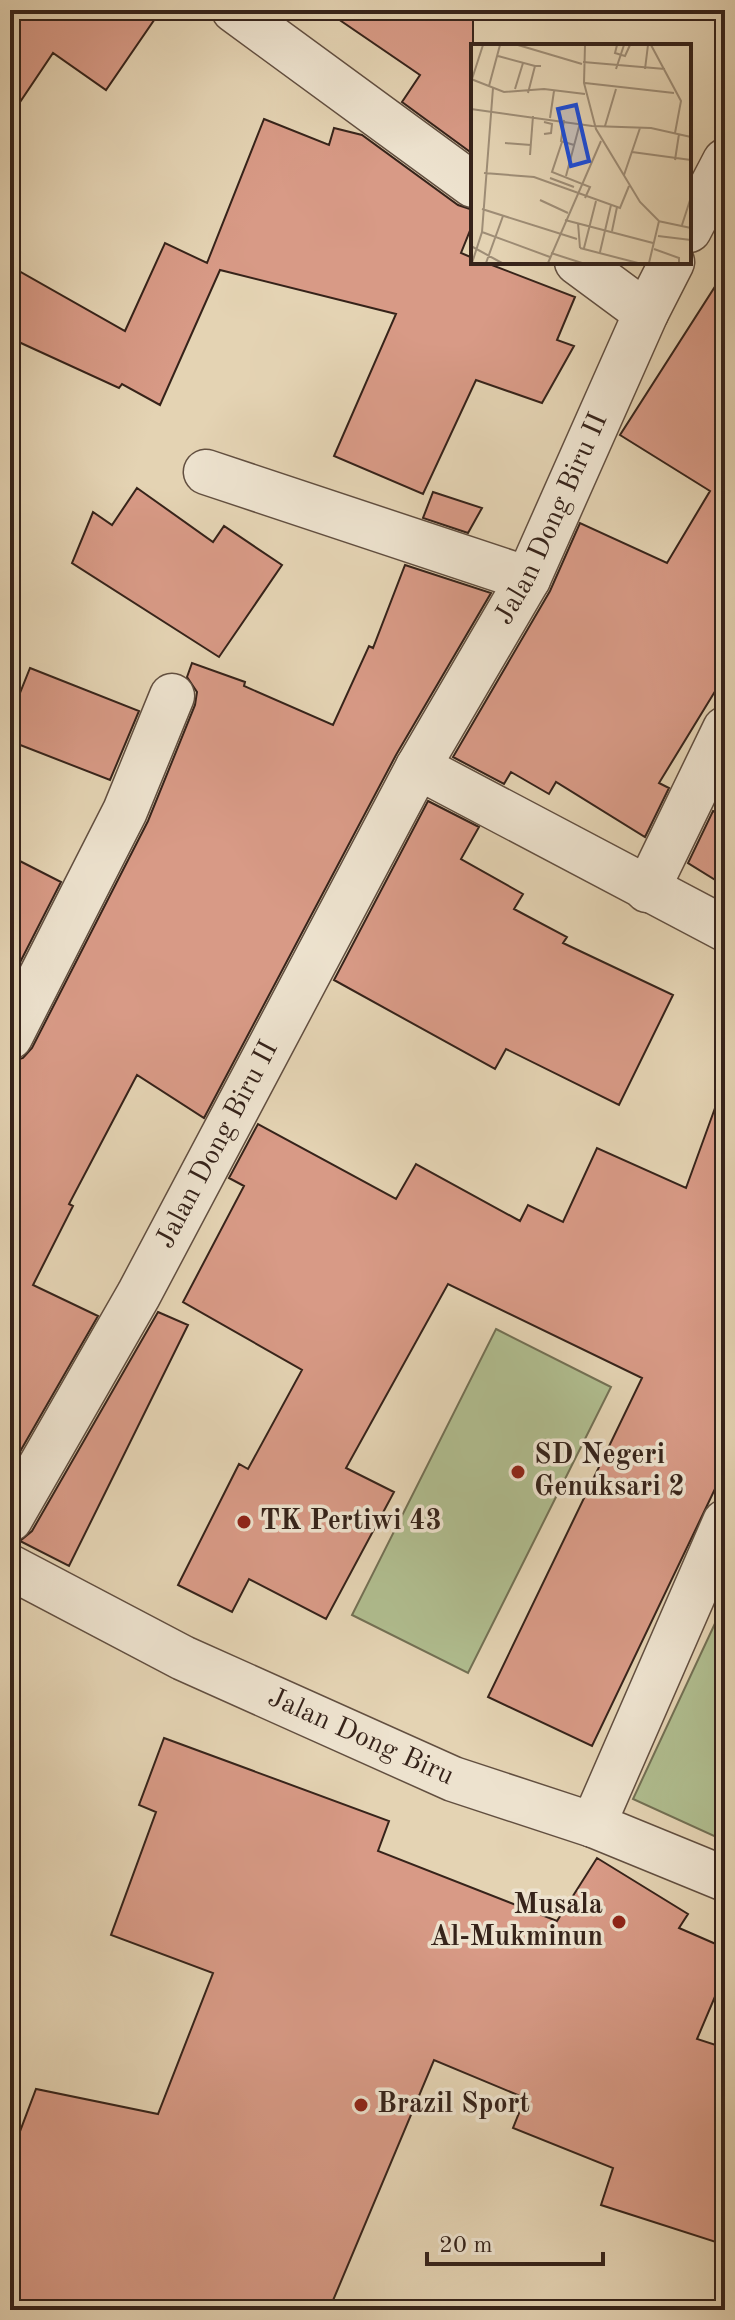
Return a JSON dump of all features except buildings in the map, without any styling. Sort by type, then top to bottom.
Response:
[{"type":"street","points":[[234,10],[471,184]]},
{"type":"street","points":[[691,226],[725,161]]},
{"type":"street","points":[[580,264],[646,313]]},
{"type":"street","name":"Jalan Dong Biru II","points":[[10,1519],[139,1294],[418,767],[528,579],[646,313],[671,264]]},
{"type":"street","points":[[206,472],[528,579]]},
{"type":"street","points":[[10,1037],[125,811],[172,696]]},
{"type":"street","points":[[647,890],[725,729]]},
{"type":"street","points":[[418,767],[725,929]]},
{"type":"street","points":[[593,1825],[725,1522]]},
{"type":"street","name":"Jalan Dong Biru","points":[[10,1567],[183,1658],[453,1779],[593,1825],[725,1879]]},
{"type":"green space","points":[[496,1329],[611,1387],[468,1673],[352,1615]]},
{"type":"green space","points":[[725,1602],[725,1841],[633,1799]]},
{"type":"place","name":"SD Negeri Genuksari 2","points":[[518,1472]]},
{"type":"place","name":"TK Pertiwi 43","points":[[244,1522]]},
{"type":"place","name":"Musala Al-Mukminun","points":[[619,1922]]},
{"type":"place","name":"Brazil Sport","points":[[361,2105]]}]
